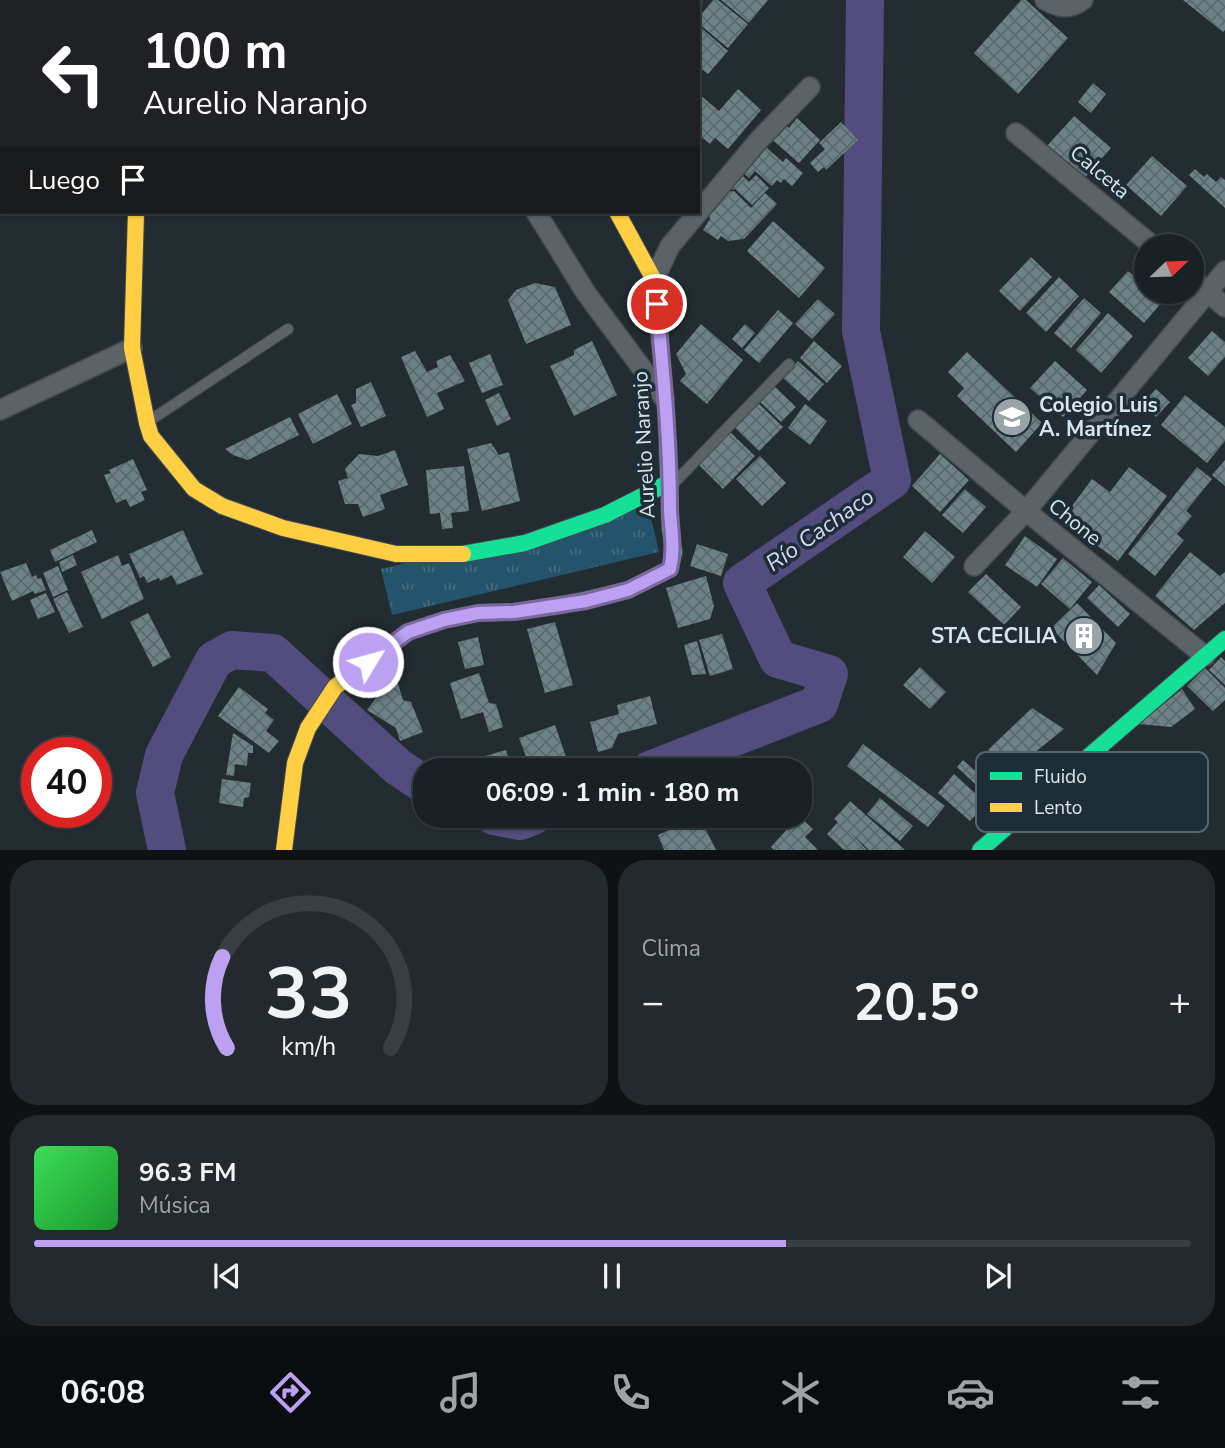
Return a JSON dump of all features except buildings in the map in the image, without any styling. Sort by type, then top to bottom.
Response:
[{"type":"street","points":[[1045,0],[1059,8],[1073,6],[1083,0]]},
{"type":"street","points":[[700,210],[759,140],[810,87]]},
{"type":"street","name":"Calceta","points":[[1016,132],[1138,234]]},
{"type":"street","points":[[136,214],[132,348],[146,423],[151,436],[194,489],[222,506],[283,528],[396,554],[462,554],[525,543],[605,515],[670,485]]},
{"type":"street","points":[[537,214],[586,293],[666,400]]},
{"type":"street","name":"Aurelio Naranjo","points":[[284,849],[295,763],[308,728],[335,687],[408,632],[444,620],[478,613],[514,612],[586,601],[628,590],[670,569],[674,552],[670,528],[666,400],[654,280],[618,214]]},
{"type":"street","points":[[654,280],[670,246],[697,214]]},
{"type":"street","points":[[974,566],[1026,511],[1225,271]]},
{"type":"street","points":[[1204,288],[1225,307]]},
{"type":"street","points":[[0,410],[132,348]]},
{"type":"street","name":"Chone","points":[[918,420],[1205,656]]},
{"type":"street","points":[[1093,752],[1225,639]]},
{"type":"street","points":[[980,849],[1000,832]]},
{"type":"lane","points":[[146,423],[288,329]]},
{"type":"lane","points":[[670,485],[789,364]]},
{"type":"green space","points":[[648,505],[659,552],[392,615],[381,569]]},
{"type":"waterway","name":"Río Cachaco","points":[[681,758],[819,704],[829,674],[778,659],[742,583],[892,480],[861,331],[865,0]]},
{"type":"waterway","name":"Río Cachaco","points":[[167,850],[155,793],[164,755],[214,660],[232,650],[273,653],[398,767],[413,777]]},
{"type":"traffic: fast","points":[[563,605],[628,590],[670,569],[674,552],[670,528],[666,408]]},
{"type":"traffic: fast","points":[[463,554],[525,543],[605,515],[670,482]]},
{"type":"traffic: fast","points":[[1094,752],[1225,639]]},
{"type":"traffic: fast","points":[[980,850],[1001,832]]},
{"type":"traffic: slow","points":[[136,214],[132,348],[147,423],[151,436],[194,489],[222,506],[283,528],[396,554],[463,554]]},
{"type":"traffic: slow","points":[[618,214],[654,280],[666,408]]},
{"type":"traffic: slow","points":[[284,850],[295,763],[308,728],[335,687],[408,632],[444,620],[478,613],[514,612],[563,605]]},
{"type":"place","name":"Colegio Luis A. Martínez","points":[[1012,417]]},
{"type":"place","name":"STA CECILIA","points":[[1084,636]]},
{"type":"route","points":[[368,662],[408,632],[444,620],[478,613],[514,612],[586,601],[628,590],[670,569],[674,552],[670,528],[666,400],[657,304]]}]
